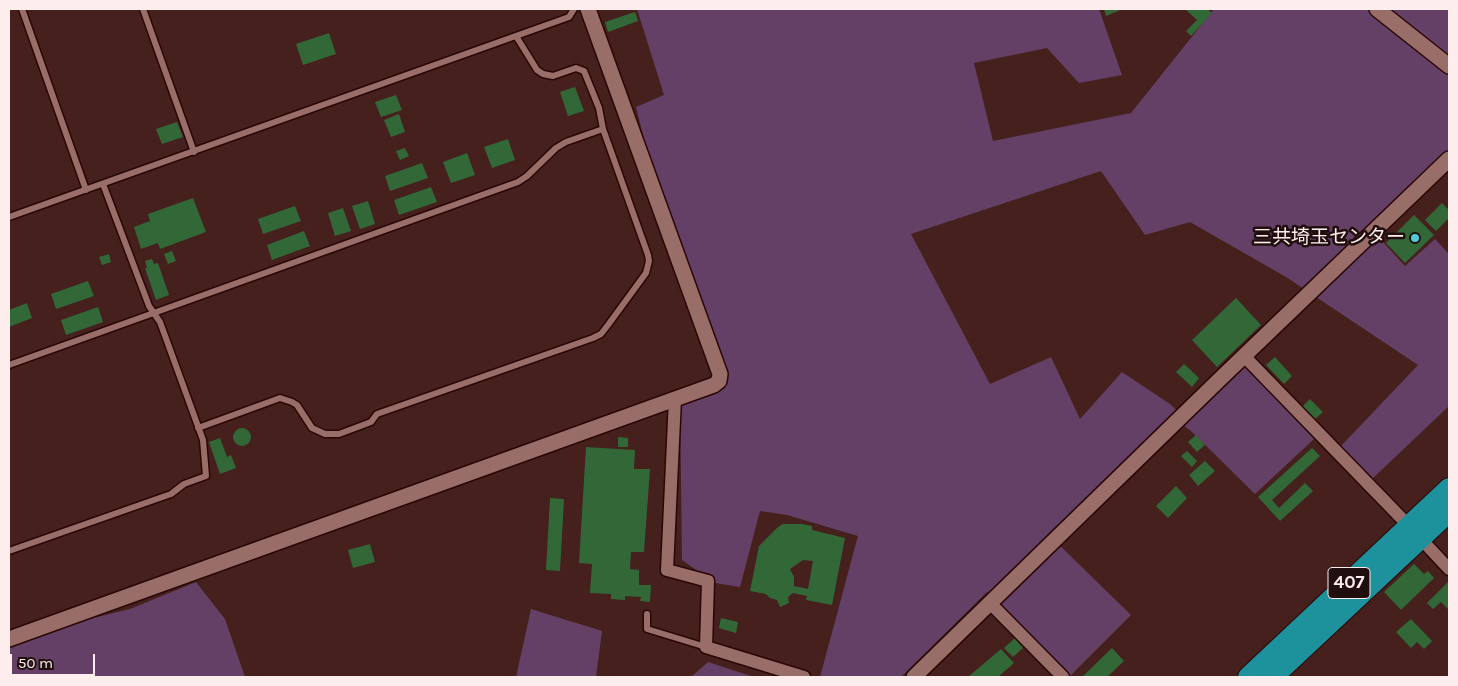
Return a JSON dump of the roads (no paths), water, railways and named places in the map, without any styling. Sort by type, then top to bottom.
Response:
[{"type":"highway","name":"407","points":[[1273,677],[1415,532],[1449,488]]},
{"type":"highway","name":"407","points":[[1248,677],[1415,532],[1449,512]]},
{"type":"street","points":[[9,639],[714,385],[719,381],[720,374],[588,9]]},
{"type":"street","points":[[1378,9],[1449,66]]},
{"type":"street","points":[[914,677],[1449,159]]},
{"type":"street","points":[[1244,356],[1449,569]]},
{"type":"street","points":[[675,399],[667,570],[708,581],[706,647],[804,677]]},
{"type":"street","points":[[990,603],[1063,677]]},
{"type":"lane","points":[[22,9],[86,190]]},
{"type":"lane","points":[[143,9],[194,152]]},
{"type":"lane","points":[[9,218],[570,17],[574,9]]},
{"type":"lane","points":[[198,428],[280,398],[296,405],[312,428],[325,434],[338,434],[371,422],[377,414],[601,334],[646,273],[649,261],[602,129],[599,108],[584,71],[576,68],[553,76],[543,74],[537,70],[516,36]]},
{"type":"lane","points":[[9,365],[518,182],[556,148],[566,142],[602,129]]},
{"type":"lane","points":[[9,551],[171,494],[184,484],[206,476],[203,440],[160,322],[149,306],[103,184]]},
{"type":"lane","points":[[647,614],[646,629],[706,647]]},
{"type":"place","name":"三共埼玉センター","points":[[1415,238]]}]
